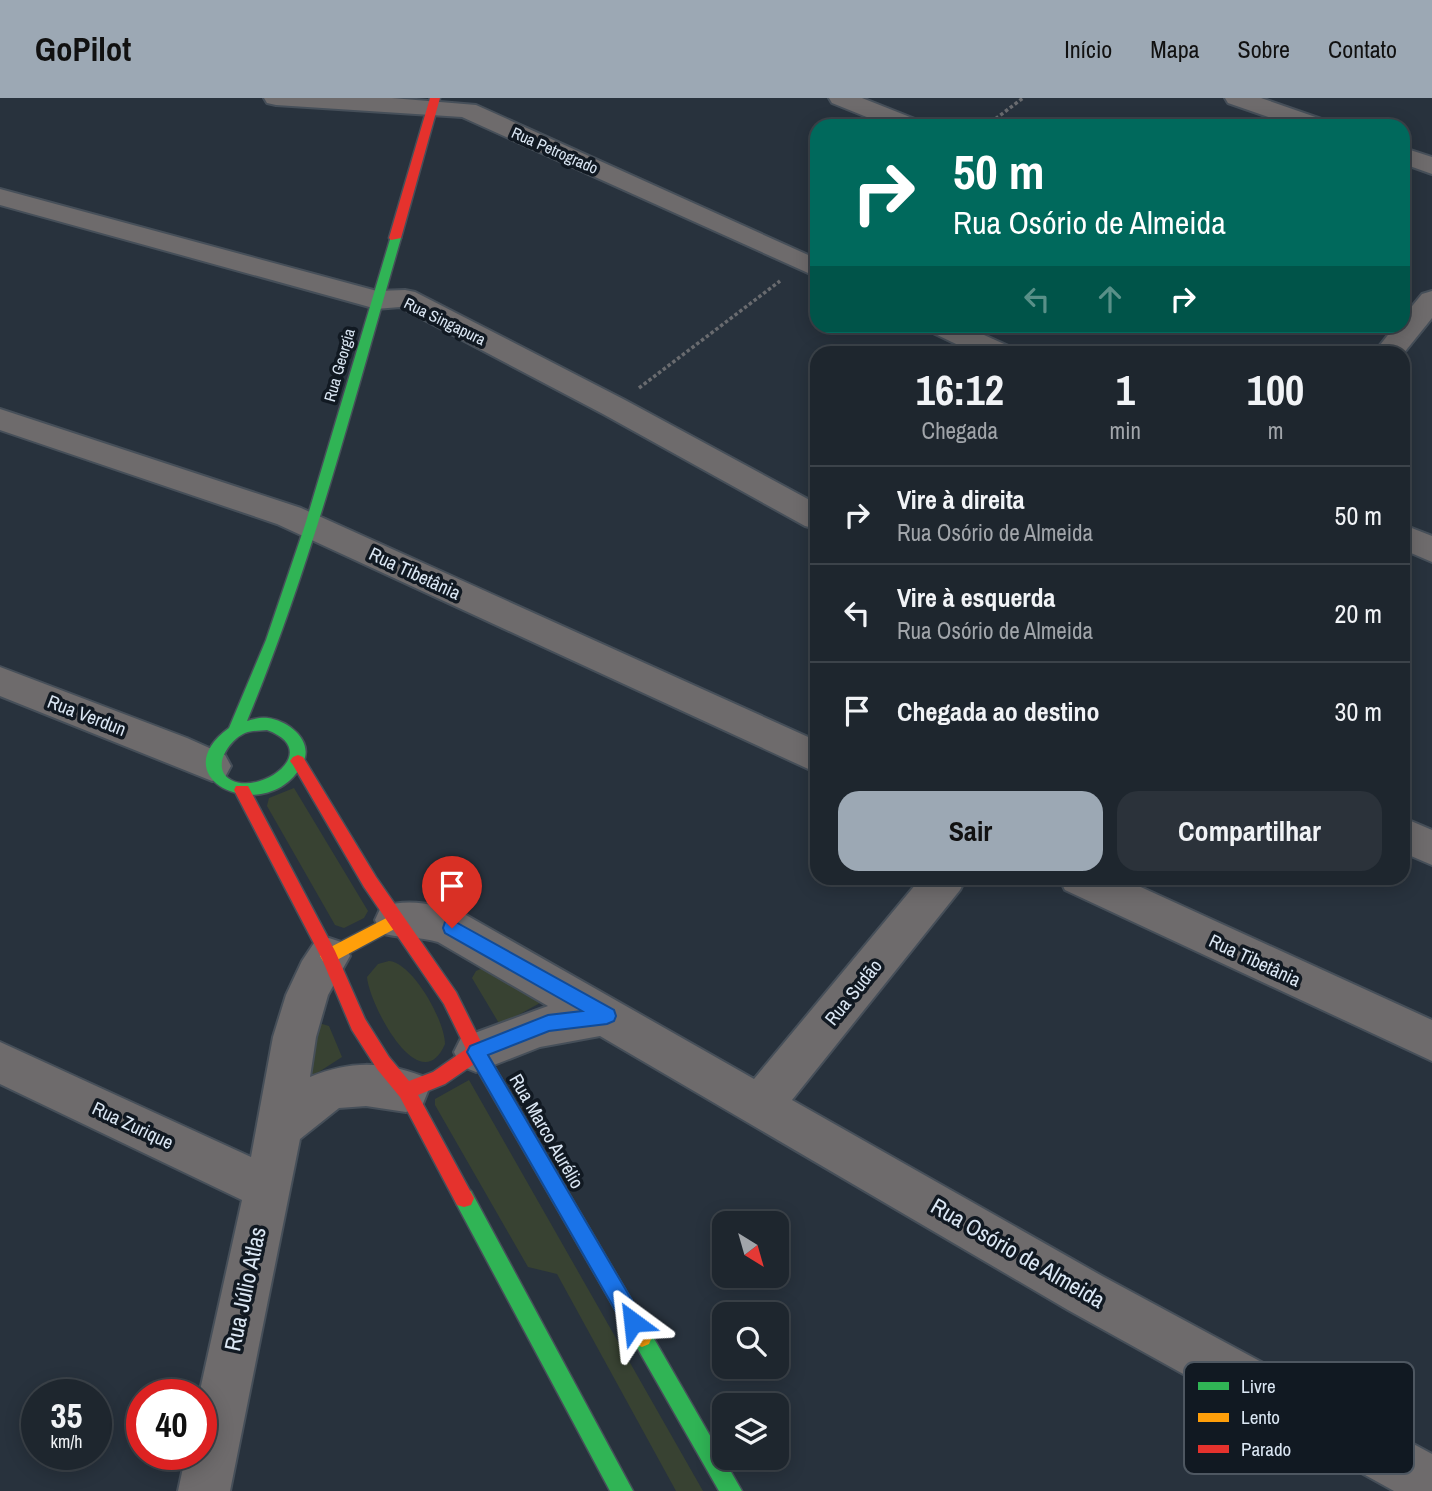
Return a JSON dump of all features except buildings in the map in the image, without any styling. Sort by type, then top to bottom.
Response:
[{"type":"street","name":"Rua Petrogrado","points":[[276,98],[434,102],[478,114],[810,266]]},
{"type":"street","points":[[841,98],[894,119]]},
{"type":"street","points":[[1237,98],[1298,119]]},
{"type":"street","name":"Rua Georgia","points":[[223,746],[273,640],[312,525],[434,102]]},
{"type":"street","points":[[1410,158],[1432,166]]},
{"type":"street","name":"Rua Singapura","points":[[0,197],[376,300],[405,298],[614,407],[810,514]]},
{"type":"street","points":[[1415,327],[1432,300]]},
{"type":"street","points":[[956,333],[985,346]]},
{"type":"street","points":[[1395,346],[1409,333]]},
{"type":"street","name":"Rua Tibetânia","points":[[0,419],[312,525],[810,755]]},
{"type":"street","points":[[1410,540],[1432,550]]},
{"type":"street","name":"Rua Georgia","points":[[271,685],[273,640]]},
{"type":"street","name":"Rua Verdun","points":[[0,681],[174,748],[223,746]]},
{"type":"street","points":[[275,711],[284,729],[297,743],[298,761],[276,783],[259,789],[242,790],[227,786],[217,777],[223,746],[248,725],[268,724],[284,729]]},
{"type":"street","name":"Rua Marco Aurélio","points":[[298,761],[396,920],[446,987],[467,1026],[476,1052],[731,1491]]},
{"type":"street","points":[[242,790],[329,956],[358,1024],[383,1063],[406,1091],[622,1491]]},
{"type":"street","points":[[1410,837],[1432,849]]},
{"type":"street","name":"Rua Sudão","points":[[760,1105],[940,885]]},
{"type":"street","name":"Rua Tibetânia","points":[[1094,885],[1432,1041]]},
{"type":"street","points":[[329,956],[396,920]]},
{"type":"street","name":"Rua Osório de Almeida","points":[[396,920],[426,920],[452,928],[1085,1293],[1211,1362]]},
{"type":"street","name":"Rua Júlio Atlas","points":[[204,1491],[280,1128],[303,998],[314,975],[329,956]]},
{"type":"street","points":[[280,1128],[302,1106],[343,1084],[367,1083],[406,1091],[439,1078],[476,1052],[548,1023],[607,1016]]},
{"type":"street","name":"Rua Zurique","points":[[0,1062],[266,1188]]},
{"type":"street","name":"Rua Osório de Almeida","points":[[1414,1473],[1432,1483]]},
{"type":"path","points":[[995,119],[1023,98]]},
{"type":"path","points":[[614,407],[810,267]]},
{"type":"green space","points":[[294,788],[368,911],[364,918],[344,928],[335,925],[267,806],[269,798]]},
{"type":"green space","points":[[389,961],[408,972],[434,1008],[445,1044],[435,1059],[423,1062],[410,1055],[397,1042],[377,1007],[367,977],[378,964]]},
{"type":"green space","points":[[485,967],[541,1000],[540,1003],[500,1025],[472,978],[476,971]]},
{"type":"green space","points":[[319,1023],[329,1026],[342,1057],[311,1077],[305,1077]]},
{"type":"green space","points":[[469,1080],[703,1491],[676,1491],[557,1274],[528,1267],[435,1105],[435,1099]]},
{"type":"traffic: fast","points":[[235,731],[273,640],[312,525],[395,238]]},
{"type":"traffic: fast","points":[[268,724],[284,730],[297,745],[298,756],[292,768],[268,785],[253,789],[238,789],[225,784],[215,771],[214,764],[219,748],[240,729],[268,724]]},
{"type":"traffic: fast","points":[[464,1198],[622,1491]]},
{"type":"traffic: fast","points":[[642,1337],[731,1491]]},
{"type":"traffic: slow","points":[[329,956],[396,920]]},
{"type":"traffic: slow","points":[[481,1060],[642,1337]]},
{"type":"traffic: jam","points":[[395,238],[435,98]]},
{"type":"traffic: jam","points":[[298,761],[370,882],[450,998],[481,1060]]},
{"type":"traffic: jam","points":[[242,790],[329,956],[358,1024],[383,1063],[406,1091],[464,1198]]},
{"type":"traffic: jam","points":[[406,1091],[439,1078],[476,1052]]},
{"type":"route","points":[[452,928],[607,1016],[572,1018],[548,1023],[476,1052],[633,1322]]}]
